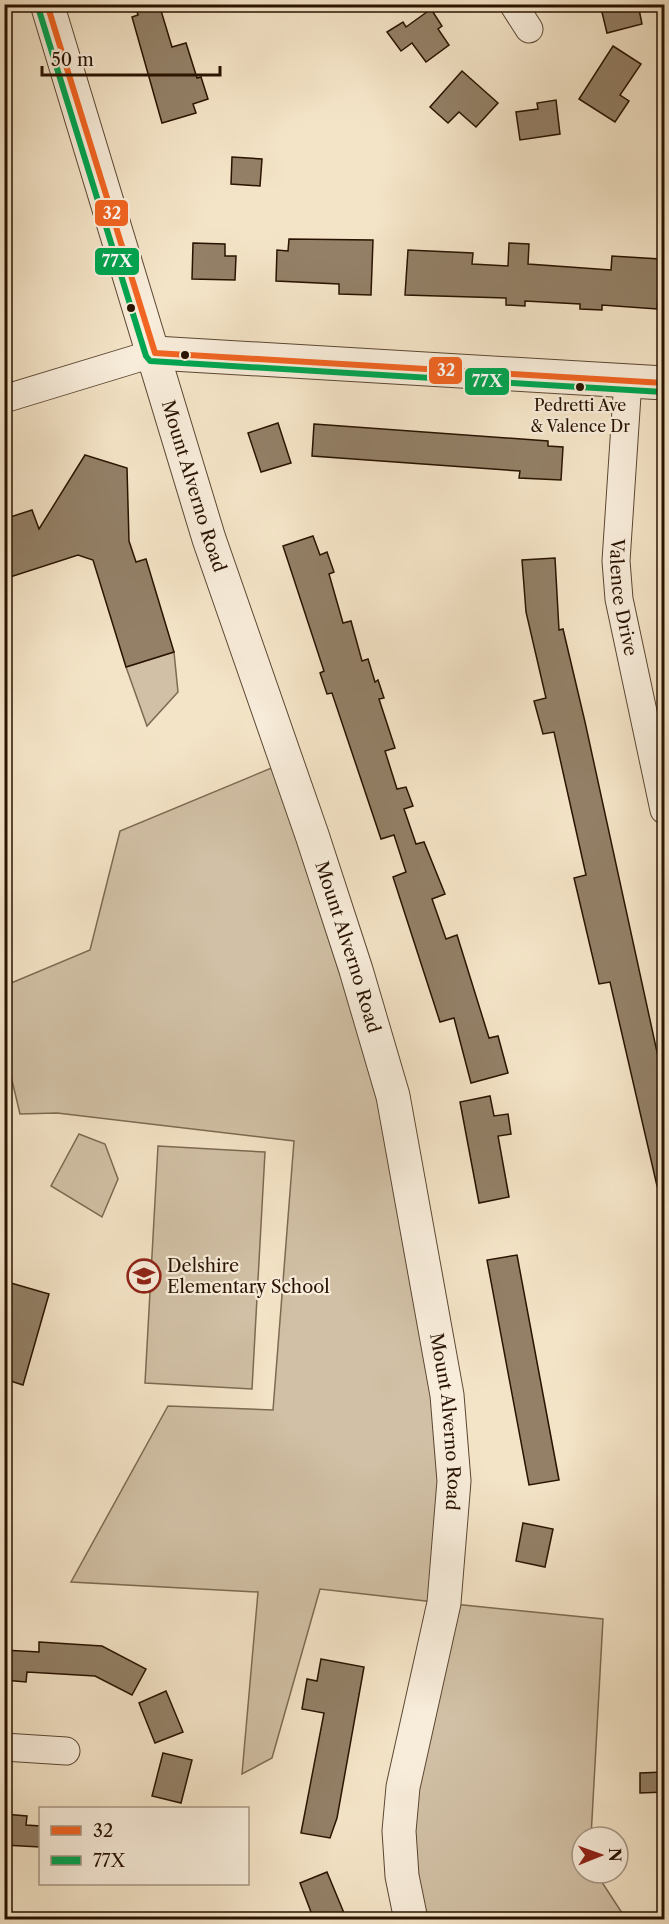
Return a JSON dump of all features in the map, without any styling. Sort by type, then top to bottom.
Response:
[{"type":"street","name":"Mount Alverno Road","points":[[47,4],[155,353],[209,539],[356,970],[393,1096],[447,1395],[454,1481],[444,1603],[403,1787],[399,1831],[402,1876],[411,1920]]},
{"type":"street","points":[[513,4],[529,29]]},
{"type":"street","points":[[4,399],[155,353],[664,383]]},
{"type":"street","name":"Valence Drive","points":[[628,381],[616,561],[619,599],[664,810]]},
{"type":"street","points":[[4,1747],[66,1751]]},
{"type":"shaded area","points":[[174,652],[178,692],[147,726],[126,667]]},
{"type":"shaded area","points":[[286,762],[356,970],[447,1395],[444,1603],[603,1619],[592,1825],[570,1825],[570,1885],[604,1885],[626,1919],[411,1919],[402,1876],[443,1603],[320,1589],[272,1758],[242,1774],[258,1592],[71,1582],[168,1406],[273,1410],[294,1141],[57,1113],[20,1114],[5,1051],[4,986],[90,950],[120,831]]},
{"type":"shaded area","points":[[79,1134],[105,1144],[118,1179],[102,1217],[51,1186]]},
{"type":"shaded area","points":[[158,1146],[265,1152],[252,1389],[145,1383]]},
{"type":"building","points":[[135,4],[159,4],[172,47],[186,43],[197,78],[201,77],[208,99],[193,104],[196,113],[162,123],[132,17],[138,15]]},
{"type":"building","points":[[600,4],[638,4],[642,24],[607,33]]},
{"type":"building","points":[[431,9],[442,26],[438,29],[449,45],[426,62],[412,43],[401,51],[387,32],[403,22],[406,27]]},
{"type":"building","points":[[613,46],[641,64],[620,95],[629,101],[615,122],[579,99]]},
{"type":"building","points":[[462,71],[498,103],[476,127],[459,112],[448,123],[430,107]]},
{"type":"building","points":[[556,100],[560,134],[520,140],[516,112],[538,109],[537,103]]},
{"type":"building","points":[[232,157],[262,159],[260,186],[231,184]]},
{"type":"building","points":[[289,239],[373,240],[371,295],[339,294],[339,284],[276,281],[277,250],[288,251]]},
{"type":"building","points":[[193,243],[225,244],[225,256],[236,256],[235,280],[192,279]]},
{"type":"building","points":[[509,243],[529,244],[528,264],[611,270],[612,256],[660,259],[657,309],[602,305],[602,310],[580,309],[580,304],[525,301],[525,306],[506,305],[506,298],[405,295],[408,250],[473,253],[472,264],[508,266]]},
{"type":"building","points":[[278,423],[291,463],[261,472],[248,433]]},
{"type":"building","points":[[314,424],[548,441],[548,446],[563,447],[561,480],[519,478],[520,471],[312,456]]},
{"type":"building","points":[[85,455],[127,468],[129,541],[136,562],[146,559],[174,652],[126,667],[93,560],[78,555],[4,579],[4,519],[32,510],[39,529]]},
{"type":"building","points":[[313,536],[320,555],[327,552],[334,572],[329,574],[343,623],[351,621],[362,661],[368,659],[375,682],[378,680],[384,698],[379,699],[395,748],[385,751],[397,789],[406,787],[413,806],[404,809],[416,844],[424,842],[445,894],[432,899],[446,939],[457,935],[489,1038],[498,1036],[508,1073],[471,1083],[454,1018],[440,1022],[393,877],[406,872],[394,835],[381,839],[332,693],[327,694],[320,673],[324,671],[283,546]]},
{"type":"building","points":[[555,558],[559,630],[563,629],[585,722],[664,1084],[664,1185],[657,1186],[610,982],[599,984],[574,878],[586,875],[554,732],[543,734],[534,701],[546,698],[526,612],[522,560]]},
{"type":"building","points":[[490,1096],[494,1116],[508,1114],[511,1134],[498,1136],[509,1197],[479,1203],[460,1102]]},
{"type":"building","points":[[517,1255],[559,1480],[529,1485],[487,1260]]},
{"type":"building","points":[[4,1281],[49,1294],[23,1385],[4,1379]]},
{"type":"building","points":[[523,1523],[553,1529],[545,1567],[516,1561]]},
{"type":"building","points":[[39,1642],[102,1646],[146,1669],[132,1695],[95,1676],[27,1672],[26,1682],[4,1680],[4,1650],[39,1652]]},
{"type":"building","points":[[321,1659],[364,1667],[337,1818],[330,1838],[301,1833],[324,1713],[302,1709],[307,1679],[317,1681]]},
{"type":"building","points":[[166,1691],[183,1732],[155,1743],[139,1703]]},
{"type":"building","points":[[163,1753],[192,1760],[181,1803],[152,1796]]},
{"type":"building","points":[[664,1772],[664,1792],[640,1793],[640,1773]]},
{"type":"building","points":[[4,1814],[27,1816],[26,1825],[39,1826],[39,1847],[4,1845]]},
{"type":"building","points":[[327,1872],[344,1913],[328,1920],[314,1920],[300,1883]]},
{"type":"transit line","name":"32","points":[[47,4],[155,353],[664,383]]},
{"type":"transit line","name":"77X","points":[[38,7],[146,356],[150,361],[663,392]]},
{"type":"place","name":"Pedretti Ave & Valence Dr","points":[[580,387]]},
{"type":"place","name":"Delshire Elementary School","points":[[144,1276]]}]
